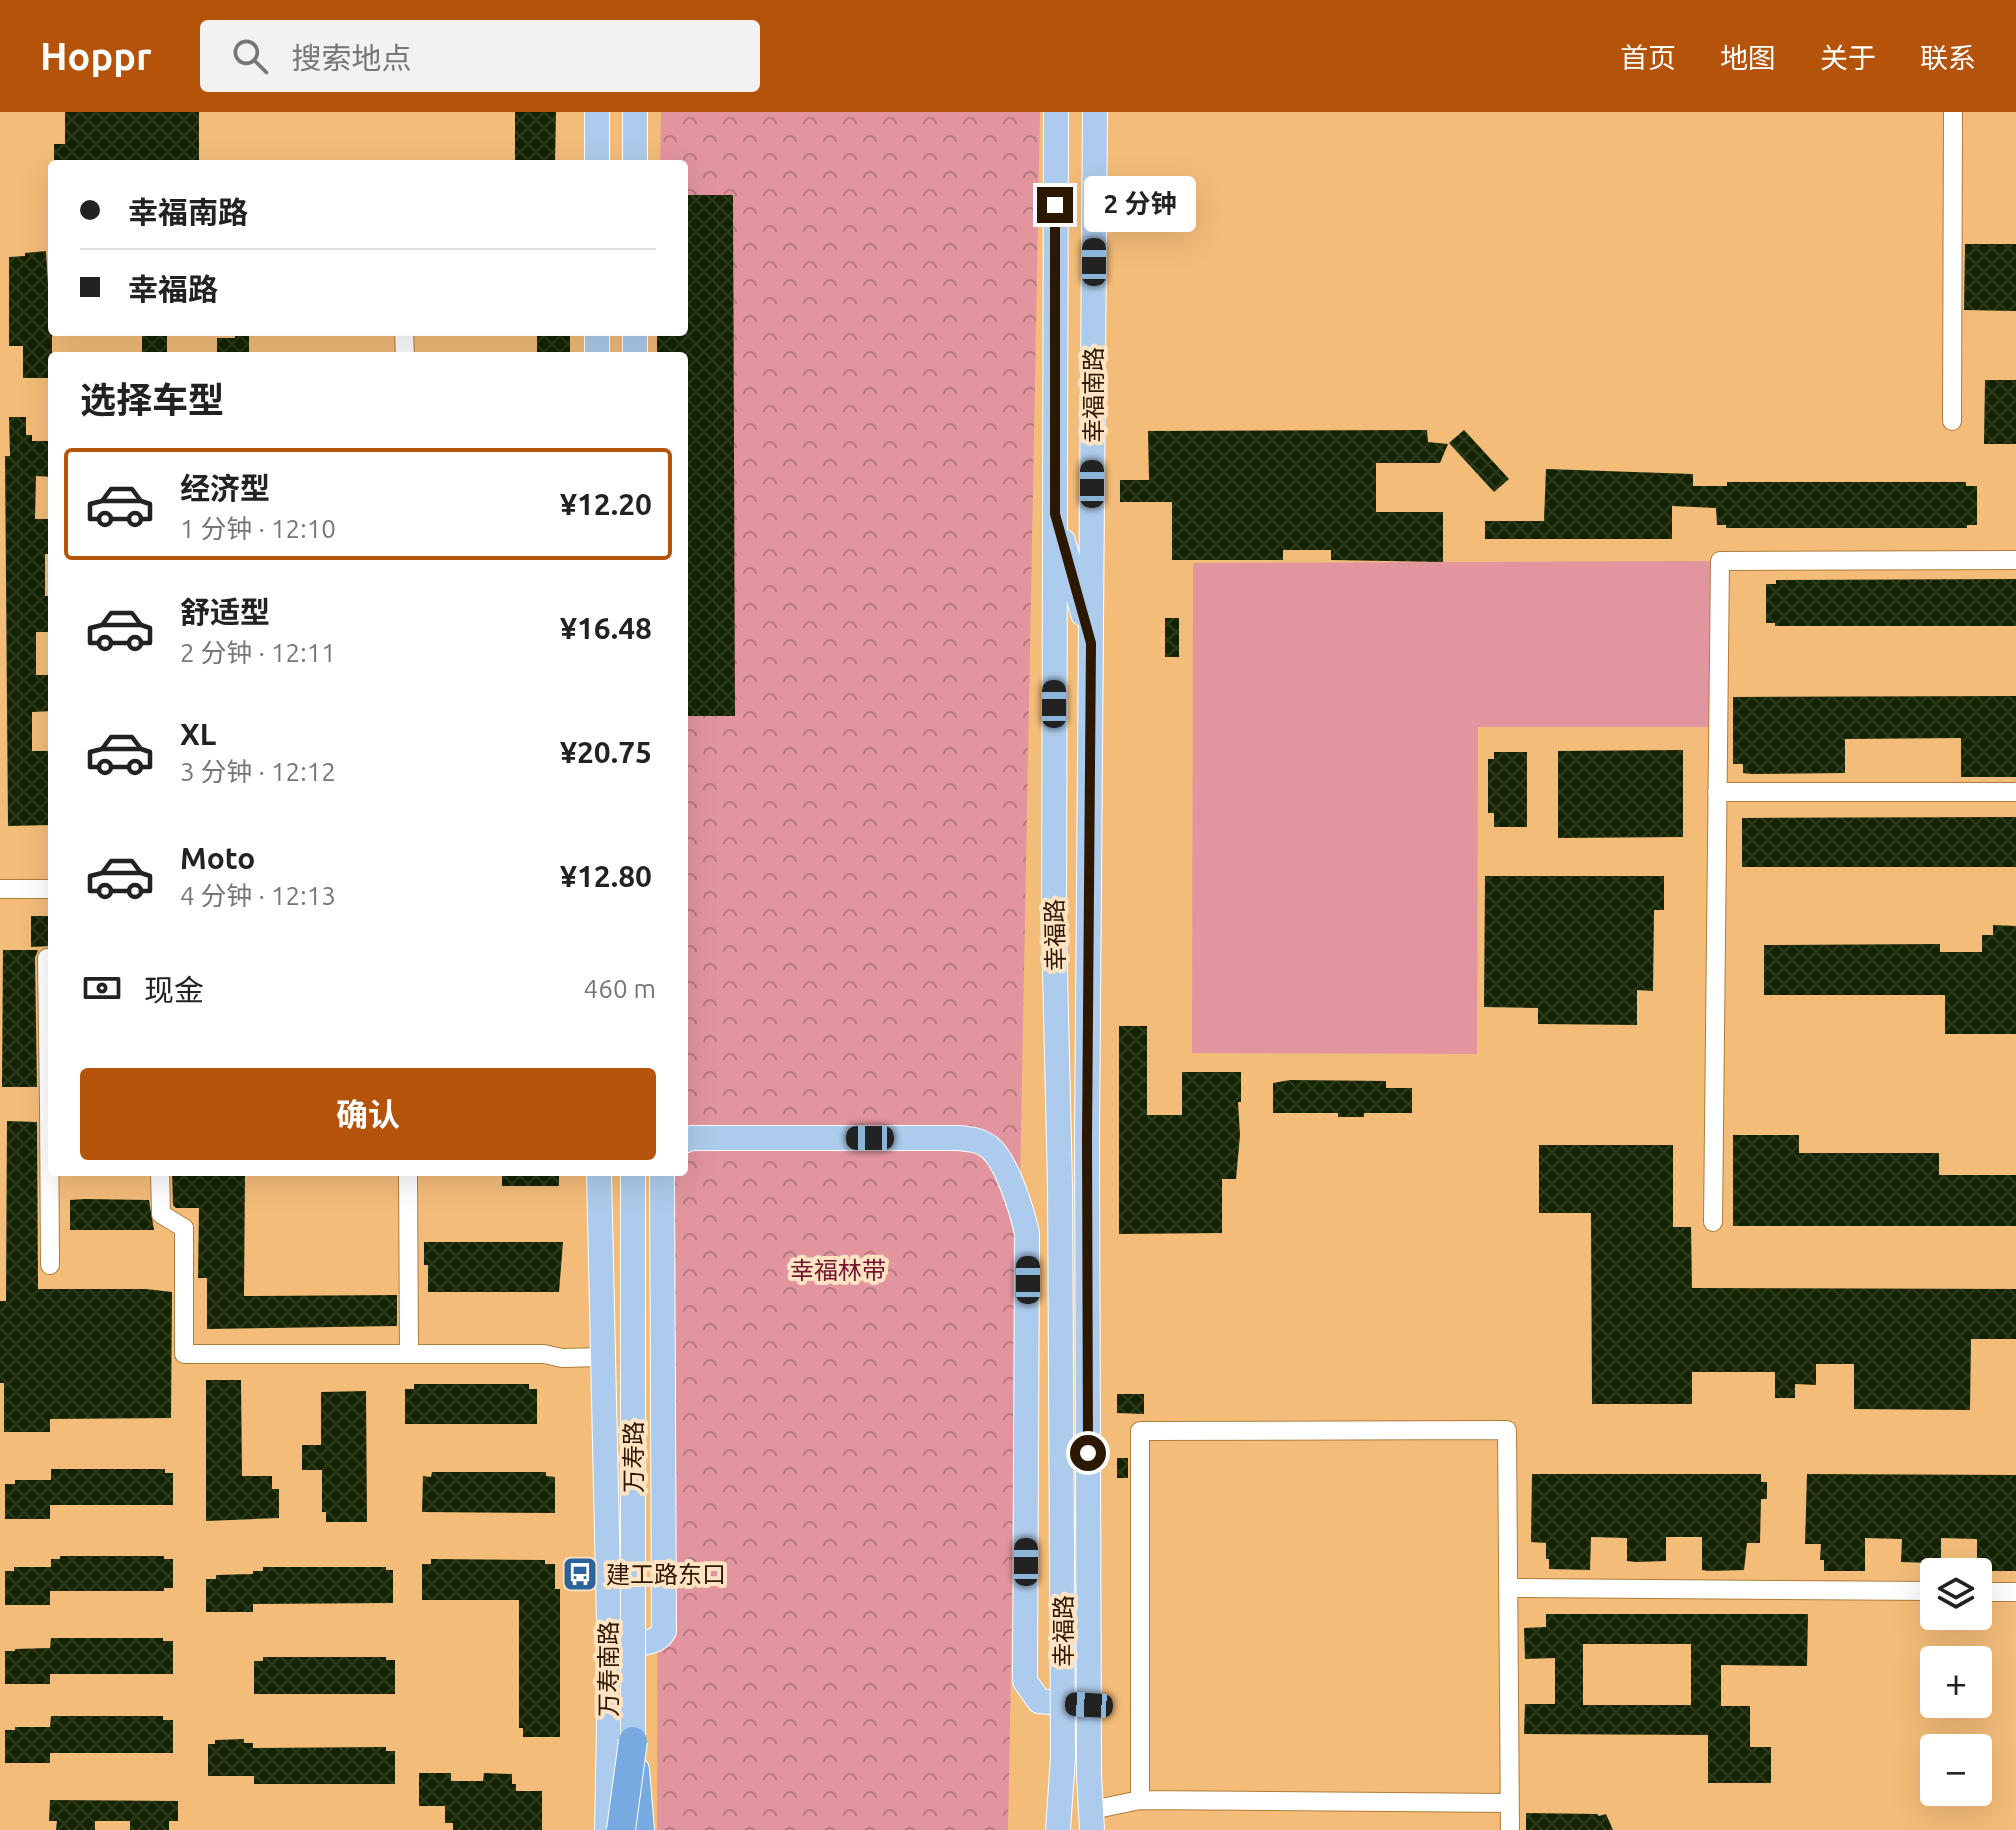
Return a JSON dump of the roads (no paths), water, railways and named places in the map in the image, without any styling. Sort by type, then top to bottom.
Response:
[{"type":"highway","points":[[621,1830],[633,1741]]},
{"type":"highway","points":[[633,1741],[640,1830]]},
{"type":"main road","points":[[597,112],[597,160]]},
{"type":"main road","points":[[635,112],[635,160]]},
{"type":"main road","name":"幸福路","points":[[1056,112],[1054,927],[1060,1187],[1061,1830]]},
{"type":"main road","name":"幸福南路","points":[[1092,1820],[1089,1775],[1087,1138],[1095,112]]},
{"type":"main road","points":[[1055,514],[1091,643]]},
{"type":"main road","points":[[688,1139],[959,1138],[987,1145],[997,1155],[1023,1213],[1027,1233],[1025,1681],[1039,1701],[1089,1705]]},
{"type":"main road","name":"万寿南路","points":[[599,1176],[609,1642],[607,1830]]},
{"type":"main road","name":"万寿路","points":[[633,1176],[633,1741]]},
{"type":"main road","points":[[609,1642],[653,1641],[661,1637],[664,1631],[662,1176]]},
{"type":"street","points":[[1952,421],[1953,112]]},
{"type":"street","points":[[1713,1222],[1720,561],[2016,560]]},
{"type":"street","points":[[1717,792],[2016,792]]},
{"type":"street","points":[[0,889],[48,889]]},
{"type":"street","points":[[48,958],[48,1007]]},
{"type":"street","points":[[50,1176],[50,1265]]},
{"type":"street","points":[[160,1176],[161,1214],[184,1228],[184,1354],[544,1354],[562,1358],[603,1357]]},
{"type":"street","points":[[408,1176],[409,1354]]},
{"type":"street","points":[[1140,1800],[1140,1431],[1507,1430],[1510,1830]]},
{"type":"street","points":[[1509,1588],[1920,1591]]},
{"type":"street","points":[[1992,1592],[2016,1592]]},
{"type":"street","points":[[1092,1820],[1140,1800],[1509,1803]]},
{"type":"place","name":"建工路东口","points":[[580,1574]]},
{"type":"park label","name":"幸福林带","points":[[838,1270]]}]
